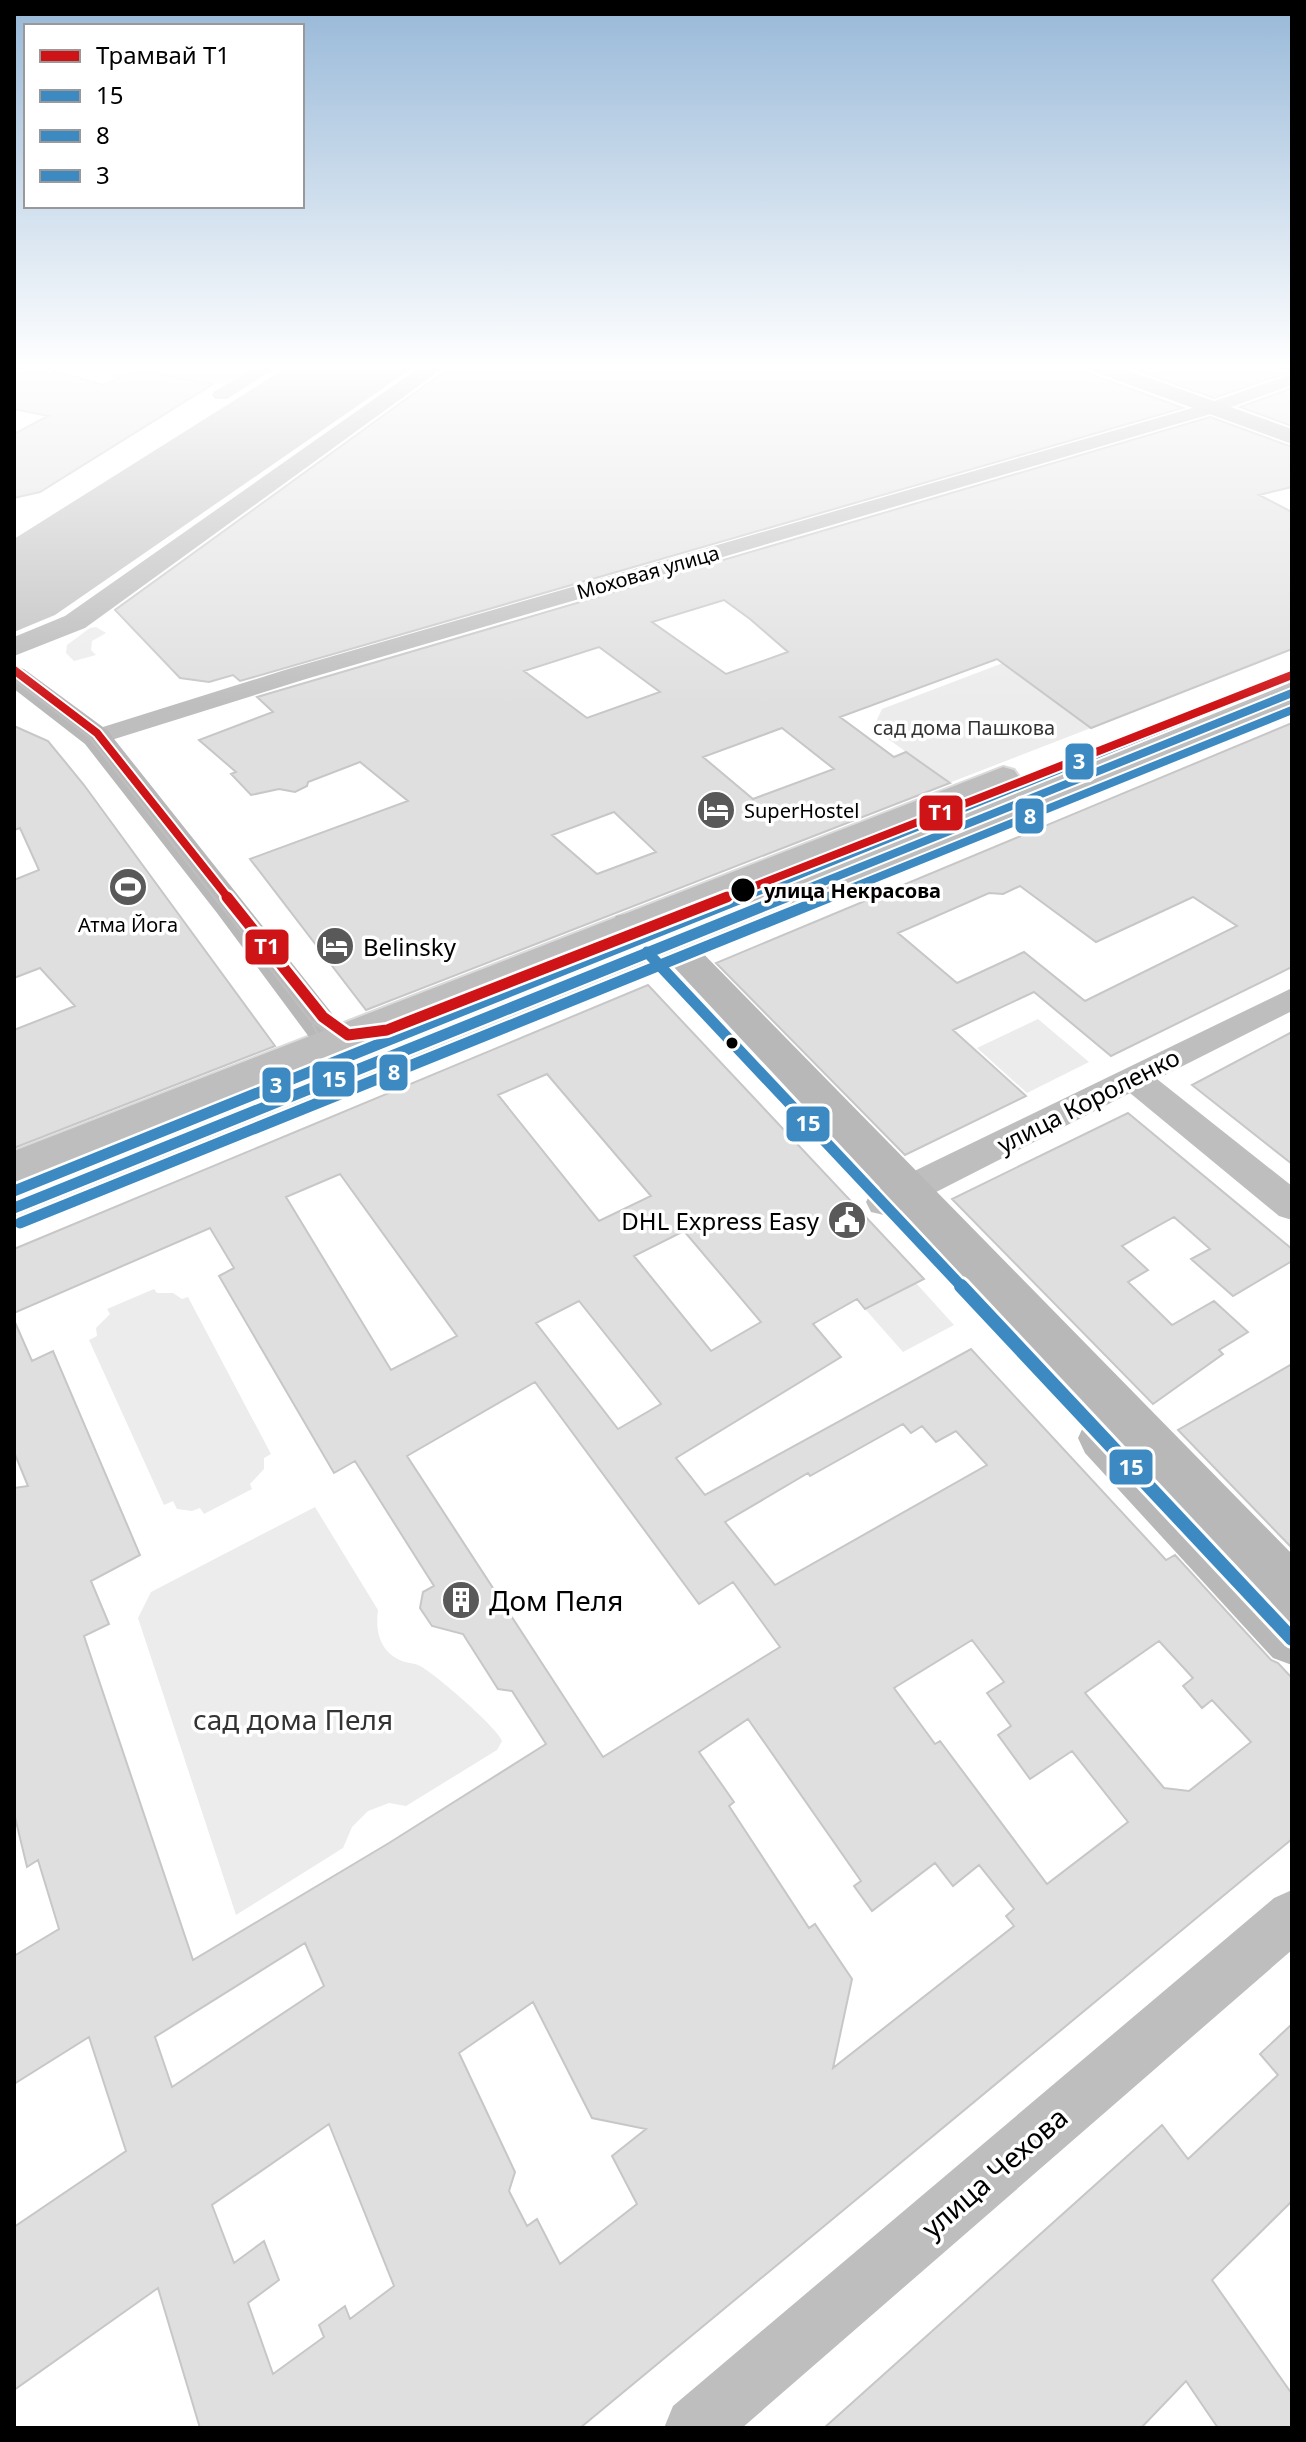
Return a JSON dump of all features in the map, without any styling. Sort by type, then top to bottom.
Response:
[{"type":"main road","points":[[14,647],[75,622],[278,478]]},
{"type":"main road","points":[[649,939],[1292,664]]},
{"type":"main road","points":[[14,675],[96,737],[245,923],[344,1056]]},
{"type":"main road","points":[[14,1168],[344,1056],[1292,693]]},
{"type":"main road","points":[[649,939],[896,1196],[1292,1591]]},
{"type":"main road","points":[[14,1208],[344,1056]]},
{"type":"main road","points":[[896,1196],[1292,1639]]},
{"type":"street","name":"Моховая улица","points":[[96,737],[297,674],[971,478]]},
{"type":"street","name":"улица Короленко","points":[[896,1196],[1292,998]]},
{"type":"street","points":[[1132,1077],[1292,1206]]},
{"type":"street","name":"улица Чехова","points":[[695,2428],[1292,1916]]},
{"type":"green space","points":[[96,627],[106,633],[92,641],[91,650],[96,655],[74,661],[66,653],[67,645]]},
{"type":"green space","name":"сад дома Пашкова","points":[[1003,663],[1091,728],[949,783],[873,728],[882,709]]},
{"type":"green space","points":[[1038,1019],[1089,1062],[1027,1093],[977,1048]]},
{"type":"green space","points":[[916,1283],[954,1325],[903,1352],[865,1309]]},
{"type":"green space","points":[[154,1289],[157,1293],[173,1293],[182,1299],[188,1297],[271,1454],[264,1458],[264,1469],[250,1484],[252,1489],[204,1514],[200,1508],[192,1511],[177,1509],[173,1501],[164,1505],[89,1340],[97,1336],[96,1328],[110,1314],[107,1309]]},
{"type":"green space","name":"сад дома Пеля","points":[[315,1507],[378,1610],[378,1633],[384,1647],[395,1657],[418,1665],[438,1679],[478,1713],[502,1741],[497,1750],[406,1806],[389,1803],[368,1811],[352,1827],[343,1848],[236,1915],[138,1618],[151,1592]]},
{"type":"shaded area","points":[[111,478],[253,478],[55,615],[14,632],[14,539]]},
{"type":"building","points":[[14,478],[62,478],[40,492],[14,498]]},
{"type":"building","points":[[297,478],[941,478],[240,681],[233,675],[209,682],[180,678],[115,610]]},
{"type":"building","points":[[1003,478],[1292,478],[1292,487],[1259,495],[1292,512],[1292,649],[1091,728],[997,659],[840,717],[894,757],[906,752],[950,783],[366,1010],[250,859],[408,801],[360,762],[308,782],[307,786],[295,792],[279,789],[251,795],[231,774],[236,772],[199,740],[273,712],[257,697]],"holes":[[[724,600],[750,619],[788,652],[726,674],[652,622]],[[599,647],[660,692],[587,718],[524,671]],[[782,728],[834,769],[753,799],[703,757]],[[614,812],[656,852],[597,874],[552,835]]]},
{"type":"building","points":[[1292,723],[1292,967],[1111,1056],[1034,992],[953,1030],[1026,1096],[905,1155],[716,963]],"holes":[[[1020,886],[1096,942],[1193,897],[1237,926],[1085,1001],[1024,952],[957,983],[898,933],[989,893],[1003,894]]]},
{"type":"building","points":[[14,726],[48,741],[84,785],[275,1046],[14,1148],[14,1030],[75,1006],[40,968],[14,978],[14,880],[39,870],[20,828],[14,830]]},
{"type":"building","points":[[648,985],[924,1279],[865,1309],[857,1299],[813,1324],[841,1357],[676,1458],[705,1495],[971,1349],[1166,1560],[1175,1555],[1271,1660],[1292,1678],[1292,1839],[580,2428],[200,2428],[158,2288],[14,2390],[14,2227],[126,2151],[89,2037],[14,2084],[14,1956],[59,1929],[38,1860],[27,1867],[14,1813],[14,1488],[28,1486],[14,1452],[14,1320],[32,1361],[53,1351],[140,1555],[91,1581],[109,1624],[84,1636],[193,1960],[389,1843],[546,1744],[512,1691],[498,1689],[463,1634],[432,1626],[420,1608],[423,1592],[434,1586],[355,1461],[334,1473],[219,1276],[234,1268],[210,1228],[14,1313],[14,1249]],"holes":[[[547,1074],[651,1196],[599,1221],[498,1095]],[[340,1174],[457,1336],[391,1370],[286,1197]],[[684,1231],[761,1322],[711,1351],[634,1256]],[[579,1301],[661,1404],[618,1429],[536,1323]],[[535,1382],[699,1604],[733,1582],[780,1647],[603,1757],[407,1456]],[[903,1424],[911,1433],[922,1426],[936,1442],[956,1431],[987,1465],[775,1585],[725,1522],[808,1473],[810,1476]],[[972,1640],[1004,1682],[987,1693],[1011,1726],[998,1735],[1030,1779],[1072,1751],[1128,1822],[1047,1884],[940,1741],[935,1744],[894,1688]],[[1159,1641],[1193,1678],[1183,1686],[1202,1708],[1212,1700],[1251,1742],[1189,1791],[1164,1788],[1085,1693]],[[748,1719],[861,1881],[854,1886],[872,1911],[935,1863],[953,1886],[979,1865],[1014,1909],[1006,1916],[1014,1926],[833,2068],[852,1979],[815,1924],[809,1928],[729,1806],[734,1802],[699,1752]],[[305,1943],[324,1986],[172,2087],[155,2037]],[[533,2002],[592,2118],[646,2129],[612,2156],[637,2204],[560,2264],[537,2219],[527,2226],[509,2191],[515,2172],[459,2053]],[[329,2124],[394,2286],[350,2319],[345,2306],[319,2325],[324,2337],[273,2374],[248,2303],[279,2280],[264,2241],[234,2263],[212,2205]]]},
{"type":"building","points":[[1292,1032],[1292,1164],[1192,1085]]},
{"type":"building","points":[[1128,1113],[1292,1249],[1292,1261],[1233,1296],[1191,1259],[1210,1249],[1174,1217],[1122,1246],[1148,1270],[1128,1282],[1172,1325],[1214,1301],[1248,1332],[1219,1350],[1223,1354],[1153,1404],[952,1199]]},
{"type":"building","points":[[1292,1364],[1292,1548],[1178,1430]]},
{"type":"building","points":[[1292,2024],[1292,2201],[1212,2280],[1292,2394],[1292,2428],[1218,2428],[1186,2381],[1141,2428],[824,2428],[1162,2125],[1188,2159],[1278,2075],[1260,2054]]},
{"type":"tram line","name":"Т1","points":[[14,670],[97,733],[323,1017],[348,1035],[387,1030],[1292,675]]},
{"type":"tram line","points":[[14,680],[89,737],[311,1021],[339,1040],[373,1045]]},
{"type":"tram line","points":[[14,1191],[1292,683]]},
{"type":"tram line","points":[[287,1070],[318,1049],[319,1037],[313,1025]]},
{"type":"tram line","points":[[14,1178],[85,1150]]},
{"type":"transit line","name":"3","points":[[14,1191],[1286,678]]},
{"type":"transit line","name":"15","points":[[14,1208],[1292,693]]},
{"type":"transit line","name":"8","points":[[20,1223],[1292,710]]},
{"type":"transit line","name":"15","points":[[647,952],[1292,1639]]},
{"type":"place","name":"SuperHostel","points":[[716,810]]},
{"type":"place","name":"Атма Йога","points":[[128,887]]},
{"type":"place","name":"улица Некрасова","points":[[743,890]]},
{"type":"place","name":"Belinsky","points":[[335,946]]},
{"type":"place","name":"DHL Express Easy","points":[[847,1220]]},
{"type":"place","name":"Дом Пеля","points":[[461,1600]]}]
